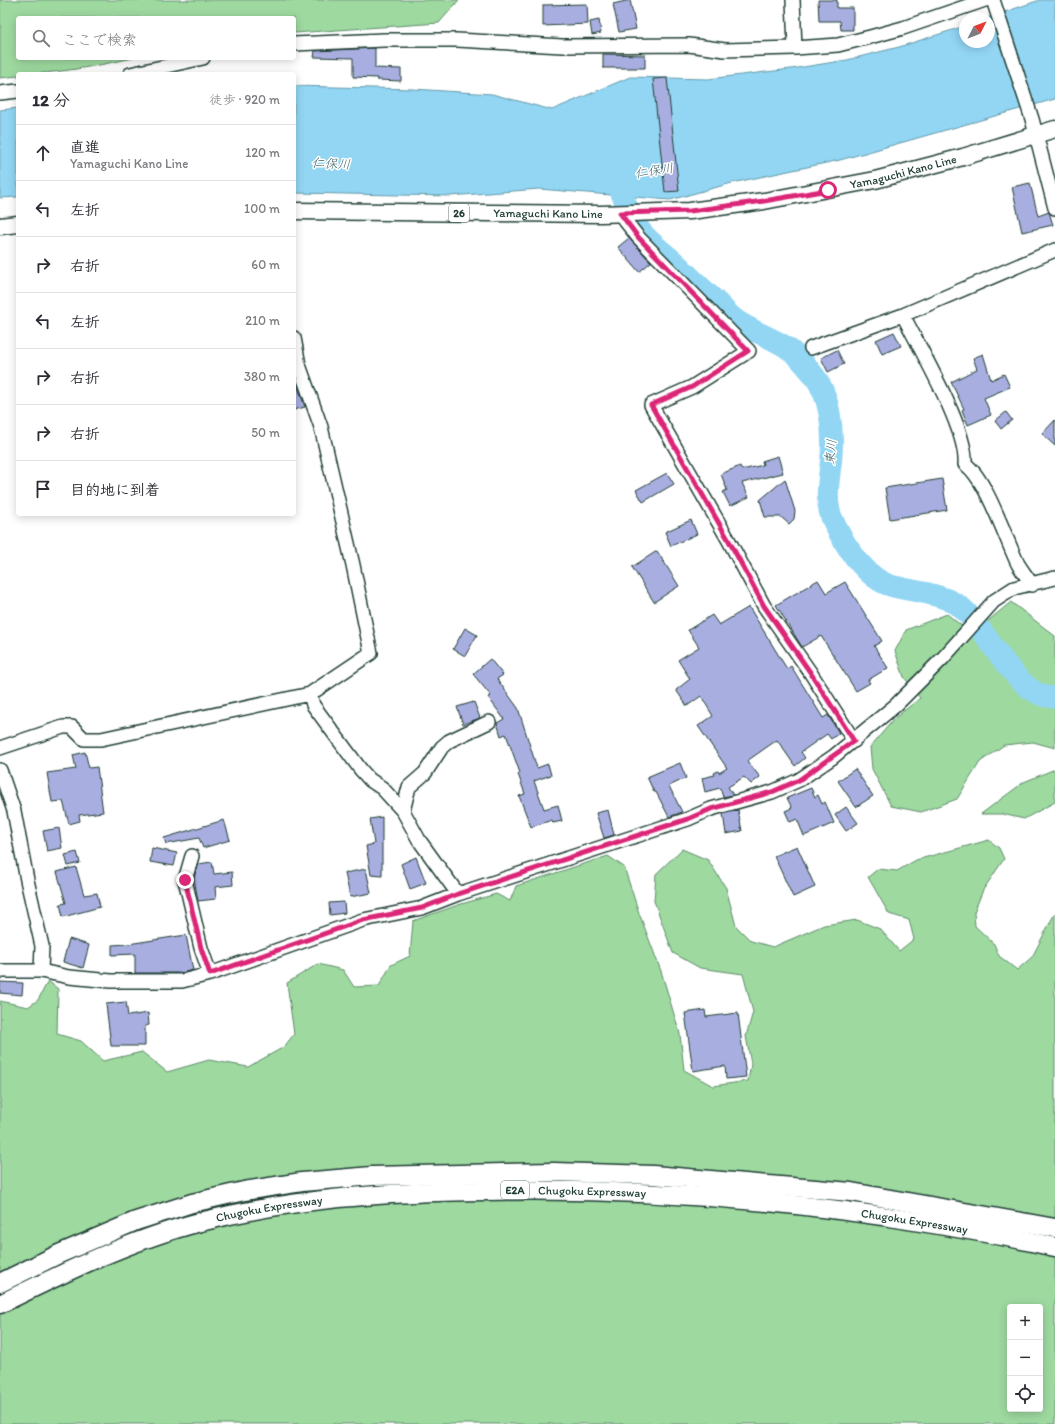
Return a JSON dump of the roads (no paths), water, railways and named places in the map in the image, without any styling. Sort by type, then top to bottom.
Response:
[{"type":"highway","name":"Chugoku Expressway","points":[[0,1283],[59,1254],[136,1221],[192,1204],[252,1190],[302,1182],[372,1176],[554,1172],[653,1175],[851,1192],[1049,1226]]},
{"type":"highway","name":"Chugoku Expressway","points":[[0,1304],[67,1271],[143,1240],[198,1222],[305,1201],[373,1194],[552,1189],[658,1193],[845,1210],[1050,1245]]},
{"type":"main road","name":"Yamaguchi Kano Line","points":[[296,211],[627,213],[690,211],[764,201],[875,180],[963,157],[1034,127],[1055,128]]},
{"type":"main road","points":[[0,226],[16,224]]},
{"type":"street","points":[[792,0],[795,48]]},
{"type":"street","points":[[296,44],[384,40],[458,40],[562,46],[689,45],[725,50],[795,48],[838,45],[858,40],[903,28],[985,0]]},
{"type":"street","points":[[994,6],[1034,127],[1055,208]]},
{"type":"street","points":[[139,72],[194,60]]},
{"type":"street","points":[[0,93],[16,91]]},
{"type":"street","points":[[627,213],[638,237],[748,351],[692,387],[651,405],[728,539],[764,606],[810,672],[854,741]]},
{"type":"street","points":[[811,348],[903,315],[1055,250]]},
{"type":"street","points":[[903,315],[952,414],[966,454],[965,464],[974,470],[1019,565],[1032,585]]},
{"type":"street","points":[[0,748],[63,727],[72,727],[84,739],[101,739],[310,694],[371,653],[353,565],[321,427],[299,365],[296,349]]},
{"type":"street","points":[[0,971],[41,971],[68,978],[111,981],[182,981],[210,974],[363,920],[422,908],[458,894],[688,819],[711,809],[772,792],[799,780],[854,741],[896,705],[943,658],[994,601],[1014,588],[1032,585],[1055,578]]},
{"type":"street","points":[[310,694],[313,705],[361,770],[370,780],[382,788],[403,811],[419,840],[458,894]]},
{"type":"street","points":[[403,811],[410,788],[426,773],[442,747],[449,741],[489,722]]},
{"type":"street","points":[[0,770],[14,811],[27,880],[42,946],[41,971]]},
{"type":"street","points":[[192,856],[185,880],[201,948],[210,974]]},
{"type":"water","name":"仁保川","points":[[1040,0],[1055,0],[1055,99],[840,160],[732,183],[670,200],[539,189],[450,196],[296,193],[296,86],[413,89],[492,94],[552,110],[630,77],[708,79],[791,69],[847,60],[899,47],[959,28],[959,48],[995,48],[995,15]]},
{"type":"water","points":[[16,108],[16,197],[0,198],[0,110]]},
{"type":"waterway","name":"東川","points":[[616,176],[620,190],[629,210],[640,230],[648,239],[678,265],[734,319],[780,343],[793,352],[818,382],[823,392],[830,415],[832,450],[828,488],[829,509],[835,526],[863,567],[882,582],[892,586],[938,596],[955,603],[972,618],[1016,676],[1029,688],[1042,695],[1055,697]]}]
